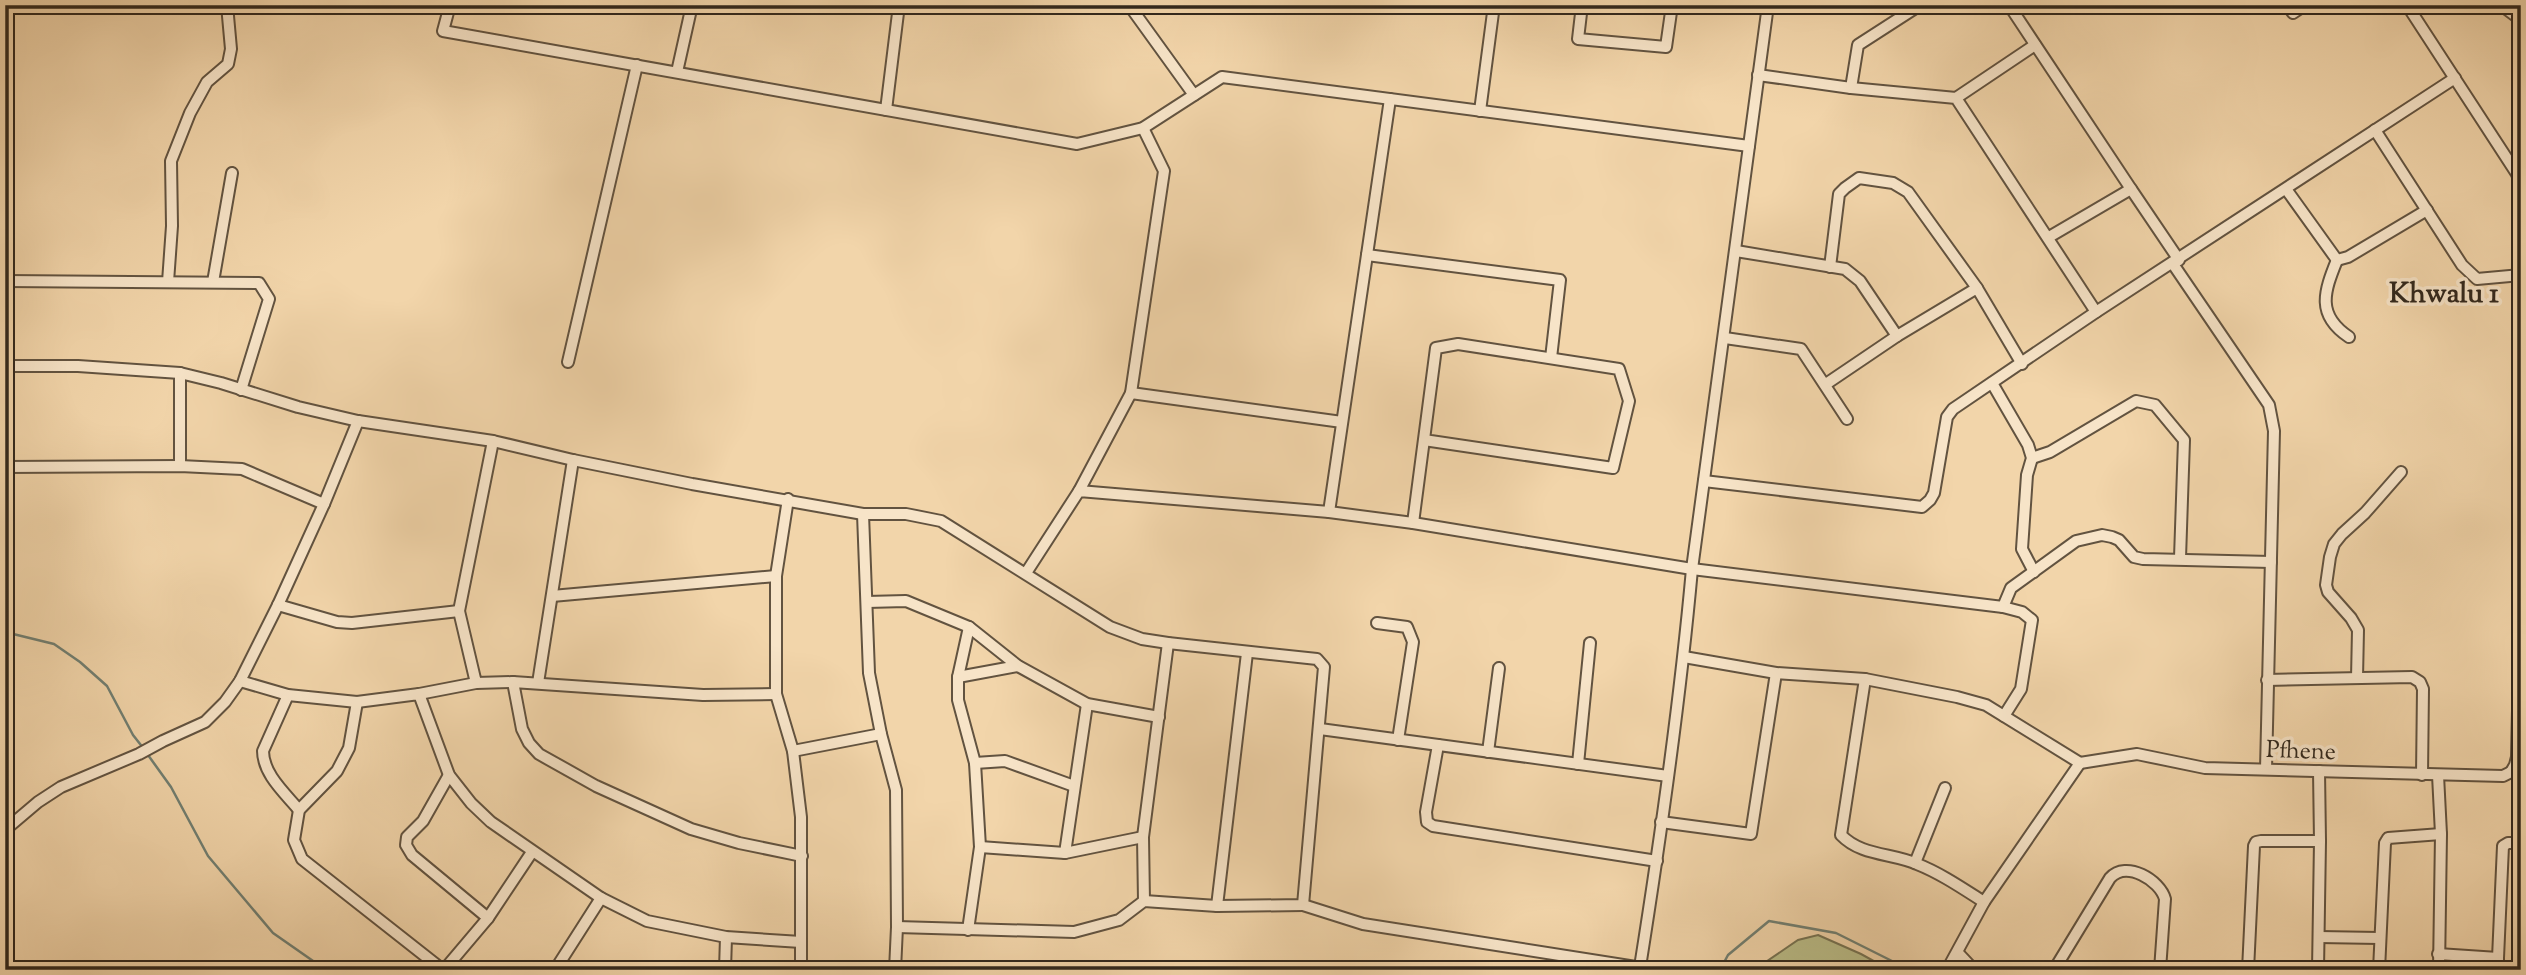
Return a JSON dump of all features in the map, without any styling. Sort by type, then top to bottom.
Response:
[{"type":"street","points":[[168,282],[172,226],[171,161],[190,113],[207,82],[228,64],[231,49],[226,5]]},
{"type":"street","points":[[450,5],[443,31],[1077,144],[1143,128],[1222,78],[1749,146]]},
{"type":"street","points":[[677,72],[692,5]]},
{"type":"street","points":[[886,110],[899,5]]},
{"type":"street","points":[[1129,5],[1195,95]]},
{"type":"street","points":[[1480,111],[1494,5]]},
{"type":"street","points":[[1583,5],[1578,39],[1665,47],[1672,5]]},
{"type":"street","points":[[1640,967],[1657,861],[1684,657],[1692,569],[1737,251],[1768,5]]},
{"type":"street","points":[[1851,88],[1858,45],[1920,5]]},
{"type":"street","points":[[2009,5],[2269,405],[2274,430],[2266,769]]},
{"type":"street","points":[[2287,5],[2293,13],[2305,5]]},
{"type":"street","points":[[2407,5],[2517,174],[2521,185]]},
{"type":"street","points":[[2501,5],[2521,20]]},
{"type":"street","points":[[1758,75],[1851,88],[1956,98],[2035,45]]},
{"type":"street","points":[[568,362],[637,65]]},
{"type":"street","points":[[1704,481],[1922,507],[1934,493],[1947,417],[1953,409],[2096,312],[2455,78]]},
{"type":"street","points":[[1956,98],[2096,312]]},
{"type":"street","points":[[1329,512],[1390,99]]},
{"type":"street","points":[[1026,573],[1079,491],[1131,393],[1164,171],[1143,128]]},
{"type":"street","points":[[2375,130],[2462,265],[2477,279],[2521,275]]},
{"type":"street","points":[[213,282],[232,173]]},
{"type":"street","points":[[1830,267],[1839,194],[1852,181],[1860,178],[1893,183],[1908,192],[1977,288],[2022,364]]},
{"type":"street","points":[[2049,237],[2131,189]]},
{"type":"street","points":[[2286,189],[2337,260]]},
{"type":"street","points":[[5,197],[8,201],[7,281],[259,283],[269,299],[241,390]]},
{"type":"street","points":[[2337,260],[2348,257],[2427,210]]},
{"type":"street","points":[[1737,251],[1845,270],[1860,281],[1897,336]]},
{"type":"street","points":[[1367,255],[1560,280],[1551,358]]},
{"type":"street","points":[[2337,260],[2325,290],[2328,314],[2336,328],[2349,337]]},
{"type":"street","points":[[1826,383],[1977,288]]},
{"type":"street","points":[[1725,338],[1801,349],[1826,383],[1847,419]]},
{"type":"street","points":[[1413,523],[1436,348],[1458,344],[1619,369],[1629,401],[1614,468],[1424,440]]},
{"type":"street","points":[[5,366],[78,366],[180,373],[358,422],[493,441],[692,484],[863,514],[906,514],[941,521],[1110,627],[1142,639],[1321,662],[1324,667],[1320,729],[1303,905]]},
{"type":"street","points":[[180,373],[180,466]]},
{"type":"street","points":[[1992,383],[2028,445],[2032,458],[2027,475],[2022,549],[2034,572]]},
{"type":"street","points":[[1131,393],[1342,422]]},
{"type":"street","points":[[2032,458],[2050,452],[2136,401],[2155,405],[2184,440],[2180,558]]},
{"type":"street","points":[[5,830],[38,802],[61,787],[205,722],[225,702],[240,681],[278,605],[358,422]]},
{"type":"street","points":[[476,683],[459,611],[493,441]]},
{"type":"street","points":[[538,683],[573,460]]},
{"type":"street","points":[[5,467],[180,466],[242,469],[324,504]]},
{"type":"street","points":[[2357,678],[2358,630],[2328,592],[2326,585],[2330,557],[2334,544],[2342,534],[2365,513],[2401,472]]},
{"type":"street","points":[[1079,491],[1329,512],[1413,523],[1692,569],[2003,607],[2022,612],[2032,621],[2021,689],[2004,716]]},
{"type":"street","points":[[788,499],[776,576],[776,694],[793,751],[801,817],[801,970]]},
{"type":"street","points":[[863,514],[869,673],[896,790],[895,970]]},
{"type":"street","points":[[2003,607],[2011,588],[2076,541],[2102,535],[2119,540],[2134,557],[2271,562]]},
{"type":"street","points":[[2516,773],[2521,572]]},
{"type":"street","points":[[552,596],[776,576]]},
{"type":"street","points":[[867,602],[906,601],[969,627],[1018,666],[1087,704],[1159,717]]},
{"type":"street","points":[[278,605],[337,622],[352,623],[459,611]]},
{"type":"street","points":[[1377,623],[1407,627],[1413,642],[1398,740]]},
{"type":"street","points":[[968,930],[980,847],[975,763],[958,700],[958,677],[969,627]]},
{"type":"street","points":[[1144,901],[1143,837],[1168,643]]},
{"type":"street","points":[[1578,764],[1590,643]]},
{"type":"street","points":[[1217,906],[1247,653]]},
{"type":"street","points":[[1684,657],[1776,673],[1865,679],[1957,697],[1986,705],[2080,763],[1984,902],[1947,970]]},
{"type":"street","points":[[958,677],[1018,666]]},
{"type":"street","points":[[1489,752],[1499,668]]},
{"type":"street","points":[[1661,822],[1751,834],[1776,673]]},
{"type":"street","points":[[2267,680],[2413,677],[2420,682],[2423,689],[2422,775]]},
{"type":"street","points":[[1865,679],[1841,835],[1850,844],[1915,863],[1984,902]]},
{"type":"street","points":[[240,681],[288,695],[357,702],[476,683],[513,682],[703,695],[776,694]]},
{"type":"street","points":[[513,682],[522,729],[539,754],[596,786],[691,829],[738,844],[802,856]]},
{"type":"street","points":[[419,694],[449,775],[471,803],[491,822],[532,852],[601,898],[646,921],[726,937],[801,942]]},
{"type":"street","points":[[288,695],[263,751],[263,759],[266,768],[299,810]]},
{"type":"street","points":[[357,702],[349,748],[337,771],[299,810],[295,840],[302,859],[444,970],[488,918],[532,852]]},
{"type":"street","points":[[1065,853],[1087,704]]},
{"type":"street","points":[[1320,729],[1668,776]]},
{"type":"street","points":[[793,751],[881,734]]},
{"type":"street","points":[[1438,745],[1426,812],[1427,822],[1433,826],[1657,861]]},
{"type":"street","name":"Pfhene","points":[[2080,763],[2137,754],[2205,768],[2422,775],[2502,776],[2516,773]]},
{"type":"street","points":[[975,763],[1005,761],[1074,786]]},
{"type":"street","points":[[2318,970],[2319,771]]},
{"type":"street","points":[[449,775],[423,821],[407,837],[406,845],[412,855],[488,918]]},
{"type":"street","points":[[2438,775],[2441,834],[2439,970]]},
{"type":"street","points":[[1915,863],[1945,788]]},
{"type":"street","points":[[2379,970],[2385,843],[2388,838],[2441,834]]},
{"type":"street","points":[[980,847],[1065,853],[1143,837]]},
{"type":"street","points":[[2248,970],[2252,852],[2256,842],[2320,841]]},
{"type":"street","points":[[2438,954],[2498,964],[2503,845],[2521,843]]},
{"type":"street","points":[[2054,970],[2110,878],[2121,870],[2132,870],[2163,891],[2165,899],[2161,970]]},
{"type":"street","points":[[559,968],[601,898]]},
{"type":"street","points":[[897,927],[1074,932],[1119,920],[1144,901],[1217,906],[1303,905],[1363,924],[1655,970]]},
{"type":"street","points":[[725,970],[726,937]]},
{"type":"street","points":[[2319,937],[2379,938]]},
{"type":"street","points":[[1958,953],[1974,970]]},
{"type":"green space","points":[[1818,935],[1890,970],[1754,970],[1798,940]]},
{"type":"waterway","points":[[5,632],[54,644],[80,662],[107,686],[133,735],[144,749]]},
{"type":"waterway","points":[[148,755],[171,787],[208,856],[273,933],[326,970]]},
{"type":"waterway","points":[[1720,970],[1728,955],[1769,921],[1836,933],[1910,970]]},
{"type":"waterway","points":[[1212,970],[1339,966],[1372,970]]},
{"type":"district","name":"Khwalu 1","points":[[2444,292]]}]
